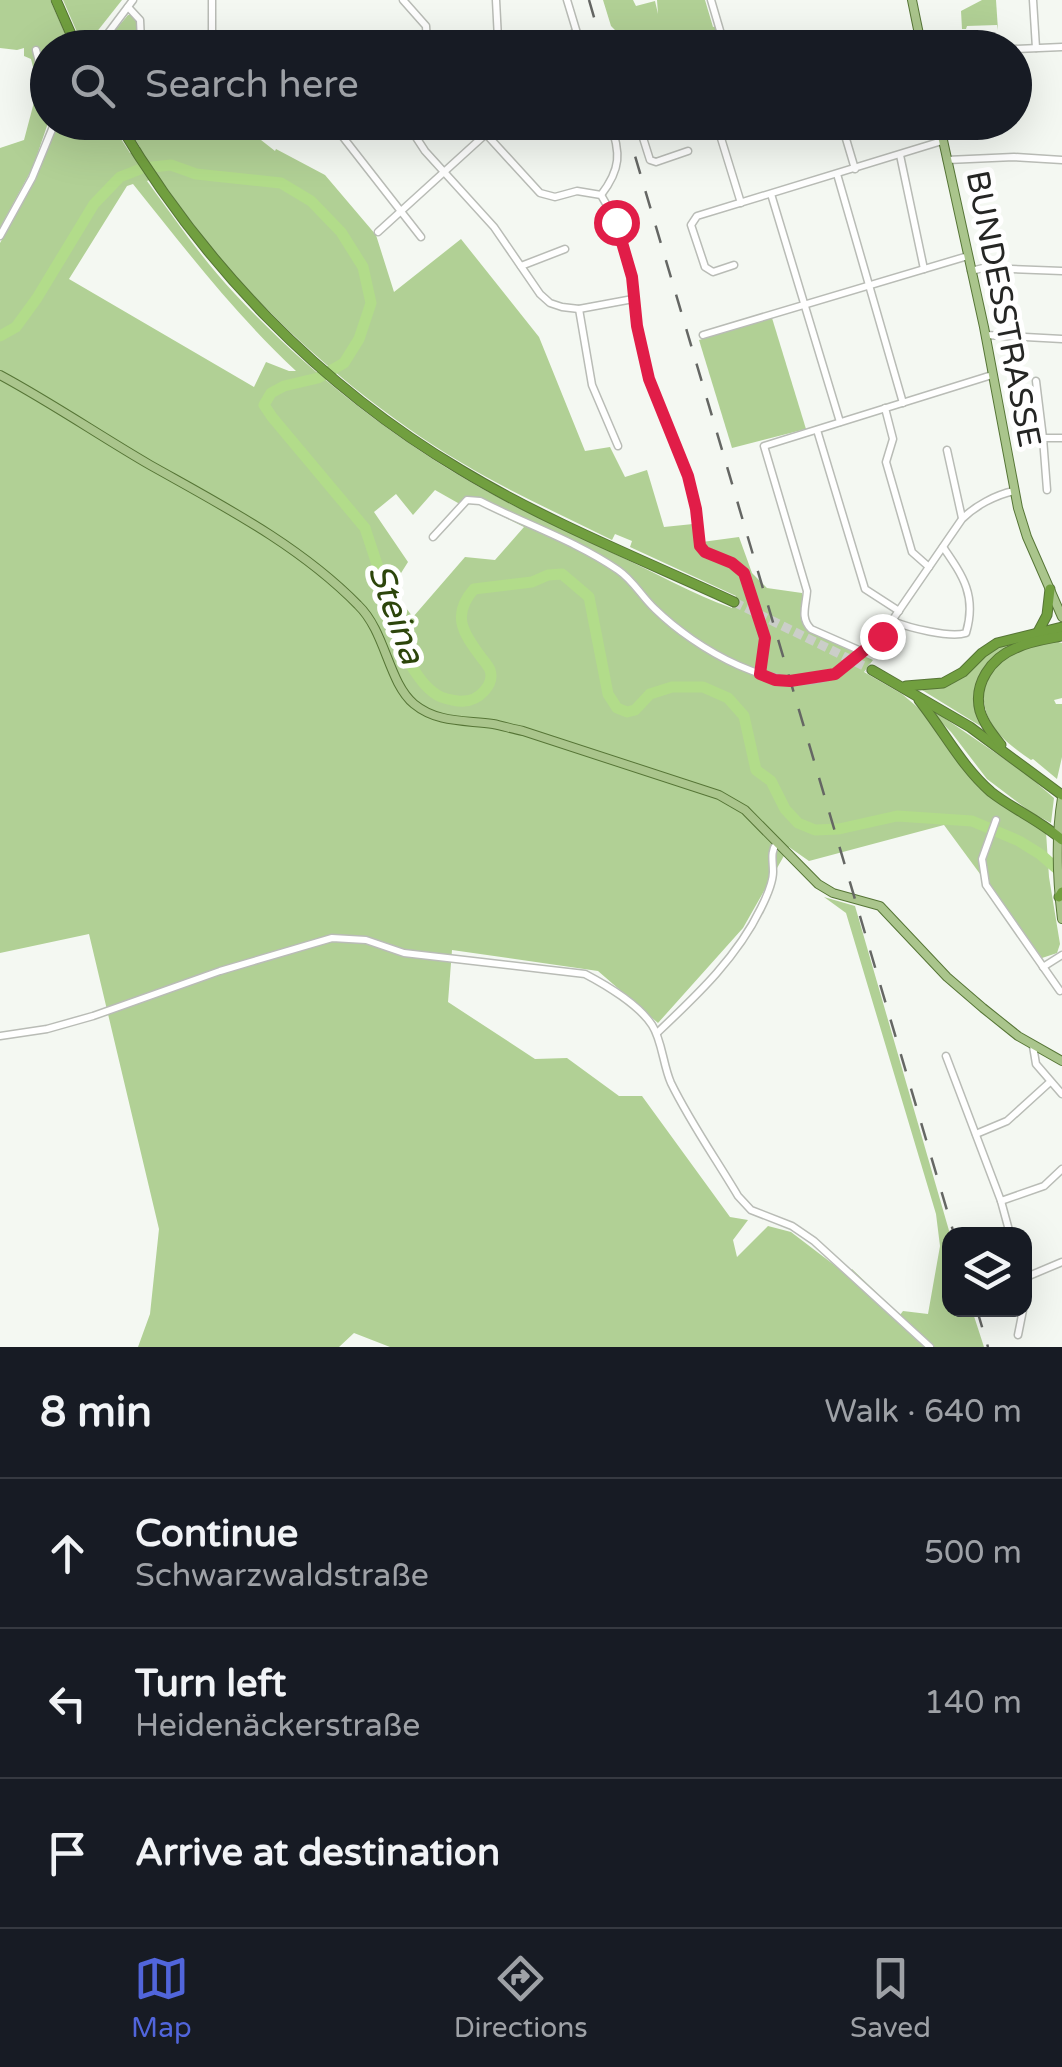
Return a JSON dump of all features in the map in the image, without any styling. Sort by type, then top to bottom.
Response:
[{"type":"highway","points":[[56,0],[69,30]]},
{"type":"highway","points":[[128,140],[197,240],[237,287],[282,333],[382,418],[501,493],[734,602]]},
{"type":"highway","points":[[1038,632],[1047,615],[1050,589]]},
{"type":"highway","points":[[902,686],[943,683],[996,643],[1062,627]]},
{"type":"highway","points":[[1005,752],[980,710],[983,677],[1006,652],[1062,636]]},
{"type":"highway","points":[[872,670],[951,715],[1062,796]]},
{"type":"highway","points":[[915,694],[979,780],[1059,837]]},
{"type":"main road","points":[[912,0],[919,30]]},
{"type":"main road","name":"BUNDESSTRASSE","points":[[942,141],[986,335],[1014,491],[1026,537],[1062,617]]},
{"type":"main road","points":[[0,375],[229,508],[308,562],[369,617],[402,691],[413,704],[431,715],[523,731],[720,795],[745,810],[818,884],[834,893],[880,906],[962,991],[1033,1046],[1062,1061]]},
{"type":"main road","points":[[1062,796],[1056,853],[1062,919]]},
{"type":"street","points":[[212,0],[212,30]]},
{"type":"street","points":[[403,0],[426,30]]},
{"type":"street","points":[[496,0],[498,30]]},
{"type":"street","points":[[567,0],[578,30]]},
{"type":"street","points":[[711,0],[720,30]]},
{"type":"street","points":[[1032,0],[1036,48]]},
{"type":"street","points":[[110,30],[130,3],[140,20],[140,30]]},
{"type":"street","points":[[1032,48],[1062,47]]},
{"type":"street","points":[[0,236],[48,140]]},
{"type":"street","points":[[345,140],[421,237]]},
{"type":"street","points":[[417,140],[494,227],[550,303],[579,309],[633,299]]},
{"type":"street","points":[[378,232],[480,140]]},
{"type":"street","points":[[492,140],[540,192],[556,197],[578,191],[602,195]]},
{"type":"street","points":[[602,195],[615,178],[619,160],[614,140]]},
{"type":"street","points":[[644,140],[650,160],[656,162],[688,152]]},
{"type":"street","points":[[721,140],[740,203]]},
{"type":"street","points":[[846,140],[855,168]]},
{"type":"street","points":[[734,265],[713,272],[705,267],[692,225],[697,216],[942,141]]},
{"type":"street","points":[[900,155],[924,269]]},
{"type":"street","points":[[947,160],[1062,160]]},
{"type":"street","points":[[837,174],[903,403]]},
{"type":"street","points":[[770,194],[840,422]]},
{"type":"street","points":[[602,195],[626,253],[649,379],[688,476],[700,546],[744,573],[765,638],[760,674]]},
{"type":"street","points":[[521,266],[565,248]]},
{"type":"street","points":[[703,335],[968,256]]},
{"type":"street","points":[[971,271],[1062,271]]},
{"type":"street","points":[[579,309],[592,385],[618,446]]},
{"type":"street","points":[[986,335],[1062,339]]},
{"type":"street","points":[[860,651],[811,629],[806,623],[807,591],[764,446],[992,375]]},
{"type":"street","points":[[1036,382],[1047,490]]},
{"type":"street","points":[[885,408],[893,439],[886,462],[912,552],[928,567]]},
{"type":"street","points":[[816,430],[865,589],[899,611]]},
{"type":"street","points":[[1043,438],[1062,438]]},
{"type":"street","points":[[947,450],[962,519]]},
{"type":"street","points":[[433,537],[467,500],[480,501],[622,572],[679,631],[747,670],[790,681],[824,677],[846,667],[860,651],[878,642],[962,519],[979,506],[1014,491]]},
{"type":"street","points":[[893,621],[904,626],[966,633],[970,611],[968,585],[943,547]]},
{"type":"street","points":[[996,820],[982,860],[986,885],[1060,990]]},
{"type":"street","points":[[657,1034],[701,991],[742,941],[762,907],[773,874],[771,852],[778,842]]},
{"type":"street","points":[[0,1036],[78,1021],[220,971],[332,938],[366,940],[404,953],[585,974],[607,985],[650,1021],[671,1082],[748,1207],[792,1226],[814,1241],[930,1347]]},
{"type":"street","points":[[1043,967],[1062,955]]},
{"type":"street","points":[[1033,1046],[1036,1064],[1062,1094]]},
{"type":"street","points":[[946,1056],[1008,1227]]},
{"type":"street","points":[[976,1134],[1007,1121],[1050,1082]]},
{"type":"street","points":[[1001,1201],[1044,1186],[1062,1169]]},
{"type":"street","points":[[1032,1275],[1062,1262]]},
{"type":"street","points":[[1018,1336],[1022,1317]]},
{"type":"green space","points":[[0,0],[50,0],[63,30],[30,30],[30,59],[24,56],[24,48],[0,48]]},
{"type":"green space","points":[[63,0],[122,0],[98,30],[76,30]]},
{"type":"green space","points":[[603,0],[633,0],[636,6],[655,1],[658,14],[657,0],[705,0],[713,27],[717,26],[718,30],[615,30]]},
{"type":"green space","points":[[982,0],[996,0],[998,30],[997,25],[962,29],[961,11]]},
{"type":"green space","points":[[128,15],[137,21],[137,30],[115,30]]},
{"type":"green space","points":[[30,117],[30,140],[42,140],[33,167],[0,228],[0,148],[24,140]]},
{"type":"green space","points":[[51,140],[122,140],[130,153],[140,147],[136,140],[261,140],[325,175],[376,235],[394,292],[461,239],[539,337],[585,451],[610,447],[625,477],[647,470],[664,527],[693,524],[702,542],[739,537],[752,573],[767,588],[802,593],[801,616],[808,631],[873,660],[864,672],[922,711],[974,779],[1046,832],[1060,944],[1057,953],[1042,958],[944,825],[809,861],[789,847],[743,928],[658,1023],[598,971],[452,950],[448,1002],[535,1059],[567,1058],[619,1096],[642,1096],[730,1217],[748,1220],[733,1240],[737,1257],[768,1226],[791,1232],[846,1274],[852,1269],[900,1315],[903,1311],[928,1314],[940,1246],[936,1214],[846,913],[824,897],[855,906],[948,1227],[942,1227],[942,1317],[974,1317],[984,1347],[390,1347],[354,1333],[339,1347],[138,1347],[150,1314],[159,1229],[89,934],[0,953],[0,243]],"holes":[[[158,176],[213,250],[312,352],[400,423],[517,494],[612,540],[615,534],[632,541],[630,547],[736,596],[732,608],[496,496],[381,424],[290,349],[235,294],[147,181]],[[133,184],[232,304],[296,371],[266,362],[254,387],[69,279],[127,186]],[[435,490],[465,507],[478,504],[524,527],[495,560],[465,557],[413,617],[391,589],[408,562],[374,512],[396,494],[413,515]]]},
{"type":"green space","points":[[772,318],[806,429],[732,448],[699,340]]},
{"type":"green space","points":[[1051,632],[1016,644],[986,665],[978,687],[982,727],[922,690],[952,684],[997,647]]},
{"type":"green space","points":[[1062,643],[1062,698],[1054,700],[1062,704],[1062,757],[1057,779],[1000,735],[988,717],[984,696],[988,676],[1002,659],[1021,649]]},
{"type":"green space","points":[[937,713],[1025,773],[1054,798],[1051,823],[987,779],[934,715]]},
{"type":"waterway","name":"Steina","points":[[0,336],[16,327],[94,204],[120,177],[143,168],[171,165],[196,174],[281,183],[311,201],[341,232],[363,267],[371,303],[359,339],[344,363],[318,378],[284,386],[271,393],[264,405],[365,528],[410,664],[431,691],[449,699],[469,700],[484,691],[490,681],[489,668],[462,624],[463,607],[474,589],[562,574],[589,597],[608,694],[617,708],[635,710],[650,694],[672,687],[703,687],[728,698],[744,716],[756,770],[771,781],[785,809],[798,823],[815,830],[839,829],[897,816],[972,821],[1019,841],[1062,873]]},
{"type":"tunnel","points":[[734,602],[872,670]]},
{"type":"railway","points":[[589,0],[598,30]]},
{"type":"railway","points":[[630,140],[952,1227]]},
{"type":"railway","points":[[979,1317],[988,1347]]},
{"type":"route","points":[[616,222],[632,277],[637,326],[649,379],[688,476],[700,546],[744,573],[765,638],[760,674],[790,681],[835,674],[882,636]]}]
